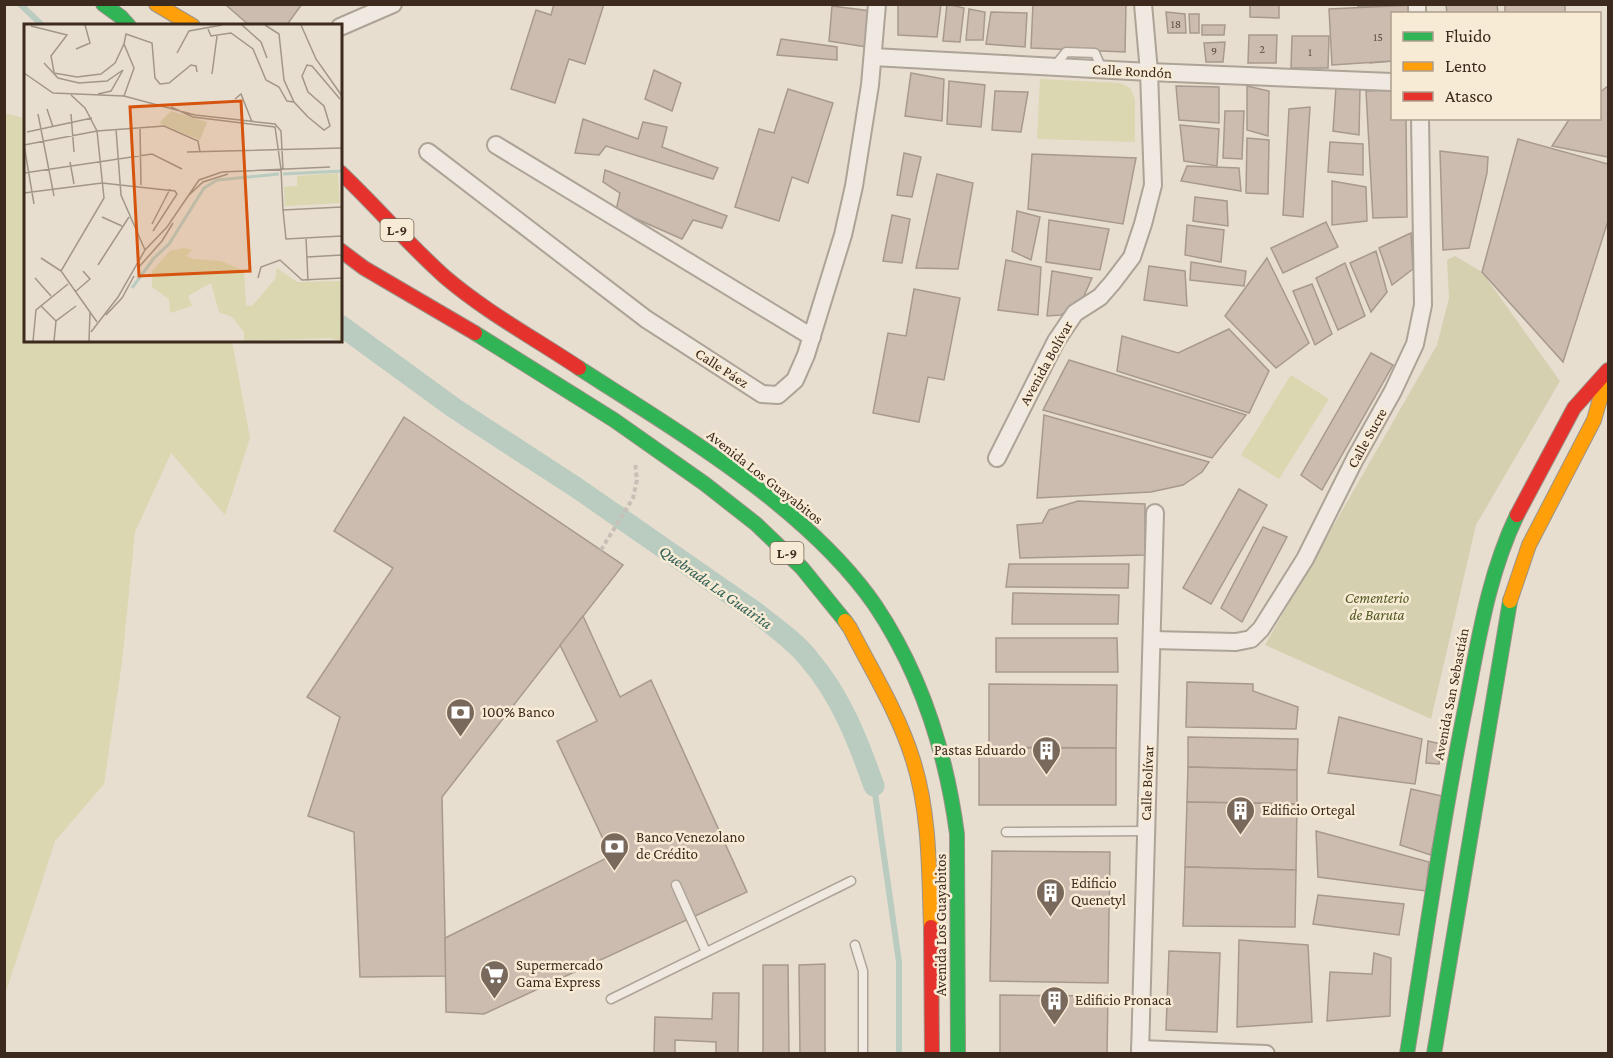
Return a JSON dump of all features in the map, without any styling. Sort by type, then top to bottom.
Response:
[{"type":"main road","points":[[103,4],[125,21]]},
{"type":"main road","points":[[156,4],[190,24]]},
{"type":"main road","name":"Avenida Los Guayabitos","points":[[342,173],[420,254],[455,285],[687,437],[787,512],[819,540],[853,576],[884,619],[907,661],[942,746],[954,804],[957,834],[958,1053]]},
{"type":"main road","name":"L-9","points":[[342,240],[391,284]]},
{"type":"main road","name":"Avenida Los Guayabitos","points":[[342,252],[364,268],[512,355],[614,420],[705,484],[756,524],[802,568],[850,628],[888,702],[913,759],[922,799],[930,890],[932,1053]]},
{"type":"main road","name":"Avenida San Sebastián","points":[[1407,1053],[1456,753],[1488,593],[1506,538],[1536,477],[1574,408],[1608,371]]},
{"type":"main road","name":"Avenida San Sebastián","points":[[1434,1053],[1508,607],[1529,545],[1594,420],[1608,371]]},
{"type":"main road","points":[[1430,915],[1455,920]]},
{"type":"street","points":[[342,26],[393,4]]},
{"type":"street","name":"Calle Páez","points":[[428,152],[646,319],[762,394],[778,395],[795,380],[806,355],[843,235],[854,186],[870,85],[877,4]]},
{"type":"street","name":"Avenida Bolívar","points":[[997,458],[1036,378],[1075,313],[1100,297],[1132,257],[1143,224],[1153,185],[1149,72],[1143,4]]},
{"type":"street","name":"Calle Rondón","points":[[873,57],[1103,70],[1391,82]]},
{"type":"street","name":"Calle Sucre","points":[[1152,640],[1236,642],[1251,639],[1261,629],[1305,559],[1355,459],[1393,391],[1415,344],[1423,305],[1420,120]]},
{"type":"street","points":[[496,145],[812,337]]},
{"type":"street","name":"Calle Bolívar","points":[[1140,1051],[1155,513]]},
{"type":"street","points":[[1140,1051],[1266,1053]]},
{"type":"lane","points":[[1006,832],[1146,831]]},
{"type":"lane","points":[[611,999],[851,881]]},
{"type":"lane","points":[[676,885],[706,952]]},
{"type":"lane","points":[[855,945],[862,971],[863,1053]]},
{"type":"path","points":[[601,550],[633,498],[637,480],[635,460]]},
{"type":"shaded area","points":[[1040,79],[1120,83],[1130,88],[1135,99],[1135,142],[1037,139]]},
{"type":"shaded area","points":[[4,113],[24,118],[24,342],[232,342],[250,438],[225,515],[171,453],[135,532],[122,662],[104,784],[55,841],[5,995]]},
{"type":"shaded area","points":[[1291,375],[1329,399],[1279,479],[1241,455]]},
{"type":"green space","name":"Cementerio de Baruta","points":[[1455,256],[1482,272],[1560,381],[1476,525],[1431,719],[1265,645],[1437,345],[1449,298],[1447,260]]},
{"type":"building","points":[[302,4],[287,24],[248,24],[226,5]]},
{"type":"building","points":[[554,4],[604,4],[585,64],[569,59],[555,103],[511,89],[536,10],[551,15]]},
{"type":"building","points":[[898,4],[941,4],[937,37],[898,35]]},
{"type":"building","points":[[947,4],[964,8],[960,42],[943,41]]},
{"type":"building","points":[[1033,4],[1126,4],[1125,52],[1031,48]]},
{"type":"building","points":[[1250,4],[1279,4],[1279,18],[1250,17]]},
{"type":"building","points":[[1446,4],[1497,4],[1498,12],[1447,12]]},
{"type":"building","points":[[1505,4],[1565,4],[1565,12],[1505,12]]},
{"type":"building","points":[[1410,5],[1411,12],[1391,12],[1391,61],[1370,63],[1358,6]]},
{"type":"building","points":[[1413,5],[1413,12],[1391,12],[1391,61],[1332,65],[1329,9]]},
{"type":"building","points":[[832,6],[871,11],[866,47],[829,41]]},
{"type":"building","points":[[969,9],[985,12],[983,40],[966,40]]},
{"type":"building","points":[[991,12],[1027,13],[1025,47],[986,44]]},
{"type":"building","points":[[1166,12],[1185,14],[1186,33],[1168,33]]},
{"type":"building","points":[[1189,14],[1199,14],[1199,33],[1190,33]]},
{"type":"building","points":[[1202,25],[1225,25],[1224,35],[1202,35]]},
{"type":"building","points":[[1249,35],[1277,35],[1276,63],[1248,63]]},
{"type":"building","points":[[1292,36],[1329,36],[1328,68],[1291,68]]},
{"type":"building","points":[[781,39],[837,47],[837,60],[777,55]]},
{"type":"building","points":[[1225,42],[1223,62],[1206,62],[1204,43]]},
{"type":"building","points":[[654,70],[681,83],[672,111],[645,99]]},
{"type":"building","points":[[911,73],[944,79],[942,121],[905,116]]},
{"type":"building","points":[[949,81],[985,85],[981,127],[947,124]]},
{"type":"building","points":[[1176,86],[1219,87],[1219,123],[1179,120]]},
{"type":"building","points":[[1247,86],[1269,91],[1268,136],[1247,130]]},
{"type":"building","points":[[1608,86],[1608,157],[1552,146],[1569,120],[1601,120],[1601,91]]},
{"type":"building","points":[[1336,87],[1360,87],[1359,135],[1333,131]]},
{"type":"building","points":[[788,89],[833,103],[808,183],[792,177],[779,221],[735,207],[759,129],[774,133]]},
{"type":"building","points":[[1391,90],[1391,120],[1406,120],[1407,217],[1373,218],[1366,91]]},
{"type":"building","points":[[995,91],[1028,92],[1021,132],[992,130]]},
{"type":"building","points":[[1310,107],[1303,217],[1283,215],[1289,109]]},
{"type":"building","points":[[1225,111],[1244,111],[1242,159],[1223,158]]},
{"type":"building","points":[[583,119],[638,139],[643,122],[667,127],[662,147],[718,168],[713,179],[606,146],[599,155],[575,153]]},
{"type":"building","points":[[1180,125],[1219,129],[1217,166],[1184,161]]},
{"type":"building","points":[[1247,138],[1269,140],[1268,194],[1246,193]]},
{"type":"building","points":[[1518,139],[1608,164],[1608,221],[1563,362],[1482,272]]},
{"type":"building","points":[[1330,142],[1363,144],[1363,175],[1328,172]]},
{"type":"building","points":[[1440,151],[1488,157],[1487,173],[1469,248],[1443,250]]},
{"type":"building","points":[[904,153],[921,157],[912,197],[897,195]]},
{"type":"building","points":[[1032,154],[1136,158],[1123,224],[1028,209]]},
{"type":"building","points":[[1187,166],[1239,168],[1241,191],[1181,181]]},
{"type":"building","points":[[605,170],[727,216],[722,228],[693,220],[682,239],[616,210],[620,193],[603,182]]},
{"type":"building","points":[[937,174],[973,183],[958,269],[916,268]]},
{"type":"building","points":[[1332,181],[1366,187],[1367,221],[1332,225]]},
{"type":"building","points":[[1195,197],[1227,201],[1228,226],[1193,221]]},
{"type":"building","points":[[1017,211],[1040,217],[1031,260],[1012,251]]},
{"type":"building","points":[[892,215],[910,219],[902,263],[883,261]]},
{"type":"building","points":[[1049,220],[1109,229],[1100,270],[1046,262]]},
{"type":"building","points":[[1326,222],[1338,247],[1283,273],[1271,248]]},
{"type":"building","points":[[1187,225],[1224,230],[1221,262],[1185,255]]},
{"type":"building","points":[[1411,233],[1413,269],[1392,285],[1379,248]]},
{"type":"building","points":[[1376,251],[1387,292],[1371,312],[1350,263]]},
{"type":"building","points":[[1267,258],[1309,343],[1276,368],[1225,316]]},
{"type":"building","points":[[1006,260],[1041,267],[1038,315],[998,310]]},
{"type":"building","points":[[1191,262],[1246,271],[1244,286],[1190,280]]},
{"type":"building","points":[[1345,263],[1365,316],[1338,330],[1316,278]]},
{"type":"building","points":[[1149,266],[1185,271],[1187,306],[1144,300]]},
{"type":"building","points":[[1052,271],[1092,278],[1083,298],[1061,315],[1047,316]]},
{"type":"building","points":[[1312,284],[1332,334],[1315,345],[1293,291]]},
{"type":"building","points":[[914,289],[960,298],[944,380],[928,377],[919,422],[873,413],[888,333],[906,336]]},
{"type":"building","points":[[1229,329],[1269,371],[1249,413],[1117,371],[1122,336],[1178,353]]},
{"type":"building","points":[[1371,353],[1393,365],[1322,490],[1301,475]]},
{"type":"building","points":[[1069,360],[1246,415],[1212,458],[1043,410]]},
{"type":"building","points":[[1044,415],[1209,462],[1202,472],[1183,485],[1151,492],[1037,498]]},
{"type":"building","points":[[404,417],[623,565],[442,797],[446,976],[360,977],[354,832],[308,816],[340,717],[307,697],[393,568],[334,531]]},
{"type":"building","points":[[1239,489],[1267,505],[1211,604],[1183,588]]},
{"type":"building","points":[[1078,501],[1145,504],[1145,555],[1020,558],[1017,525],[1042,523],[1049,510]]},
{"type":"building","points":[[1263,527],[1287,537],[1242,622],[1221,608]]},
{"type":"building","points":[[1009,564],[1129,564],[1128,588],[1006,587]]},
{"type":"building","points":[[1013,593],[1119,595],[1118,624],[1012,624]]},
{"type":"building","points":[[583,616],[620,697],[651,680],[747,892],[484,1014],[446,1012],[445,938],[611,856],[557,741],[597,721],[560,645]]},
{"type":"building","points":[[996,638],[1117,638],[1118,672],[996,672]]},
{"type":"building","points":[[1187,682],[1253,684],[1253,691],[1298,707],[1296,729],[1186,727]]},
{"type":"building","points":[[989,684],[1117,685],[1116,748],[989,747]]},
{"type":"building","points":[[1339,717],[1422,739],[1415,784],[1328,773]]},
{"type":"building","points":[[1188,737],[1298,739],[1297,770],[1188,767]]},
{"type":"building","points":[[1428,741],[1441,744],[1439,764],[1426,763]]},
{"type":"building","name":"Pastas Eduardo","points":[[979,748],[1116,748],[1116,805],[979,805]]},
{"type":"building","points":[[1188,767],[1297,770],[1297,804],[1187,802]]},
{"type":"building","points":[[1411,789],[1442,796],[1431,855],[1400,845]]},
{"type":"building","name":"Edificio Ortegal","points":[[1187,802],[1297,804],[1296,870],[1185,867]]},
{"type":"building","points":[[1316,831],[1429,862],[1426,891],[1318,877]]},
{"type":"building","name":"Edificio Quenetyl","points":[[992,851],[1110,852],[1108,983],[990,981]]},
{"type":"building","points":[[1185,867],[1296,870],[1295,927],[1183,926]]},
{"type":"building","points":[[1318,895],[1404,904],[1399,935],[1313,924]]},
{"type":"building","points":[[1239,940],[1308,945],[1312,1022],[1237,1027]]},
{"type":"building","points":[[1169,951],[1220,953],[1217,1032],[1166,1030]]},
{"type":"building","points":[[1374,953],[1391,958],[1390,1016],[1327,1021],[1330,972],[1372,974]]},
{"type":"building","points":[[825,964],[825,1054],[800,1054],[799,965]]},
{"type":"building","points":[[763,965],[788,965],[789,1054],[763,1054]]},
{"type":"building","points":[[713,993],[739,993],[738,1054],[716,1054],[716,1042],[675,1040],[675,1054],[654,1054],[655,1017],[712,1019]]},
{"type":"building","name":"Edificio Pronaca","points":[[1000,995],[1108,996],[1107,1054],[1000,1054]]},
{"type":"waterway","name":"Quebrada La Guairita","points":[[20,4],[41,24]]},
{"type":"waterway","name":"Quebrada La Guairita","points":[[342,326],[454,408],[577,488],[757,613],[791,640],[830,688],[855,736],[874,786]]},
{"type":"waterway","name":"Quebrada La Guairita","points":[[874,786],[899,962],[899,1054]]},
{"type":"traffic: fast","points":[[103,4],[127,24]]},
{"type":"traffic: fast","points":[[475,333],[614,420],[705,484],[756,524],[802,568],[845,621]]},
{"type":"traffic: fast","points":[[579,368],[698,445],[778,504],[847,569],[875,605],[892,632],[930,715],[946,773],[957,834],[958,1054]]},
{"type":"traffic: fast","points":[[1407,1054],[1450,788],[1481,629],[1492,582],[1517,515]]},
{"type":"traffic: fast","points":[[1434,1054],[1510,601]]},
{"type":"traffic: slow","points":[[156,4],[190,24]]},
{"type":"traffic: slow","points":[[1510,601],[1529,545],[1594,420],[1607,375]]},
{"type":"traffic: slow","points":[[845,621],[893,709],[919,780],[926,822],[931,927]]},
{"type":"traffic: jam","points":[[342,174],[445,277],[494,313],[579,368]]},
{"type":"traffic: jam","points":[[342,252],[364,268],[475,333]]},
{"type":"traffic: jam","points":[[1517,515],[1574,408],[1608,370]]},
{"type":"traffic: jam","points":[[931,927],[932,1054]]},
{"type":"place","name":"100% Banco","points":[[461,738]]},
{"type":"place","name":"Pastas Eduardo","points":[[1047,776]]},
{"type":"place","name":"Edificio Ortegal","points":[[1241,836]]},
{"type":"place","name":"Banco Venezolano de Crédito","points":[[615,872]]},
{"type":"place","name":"Edificio Quenetyl","points":[[1050,918]]},
{"type":"place","name":"Supermercado Gama Express","points":[[495,1000]]},
{"type":"place","name":"Edificio Pronaca","points":[[1054,1026]]}]
